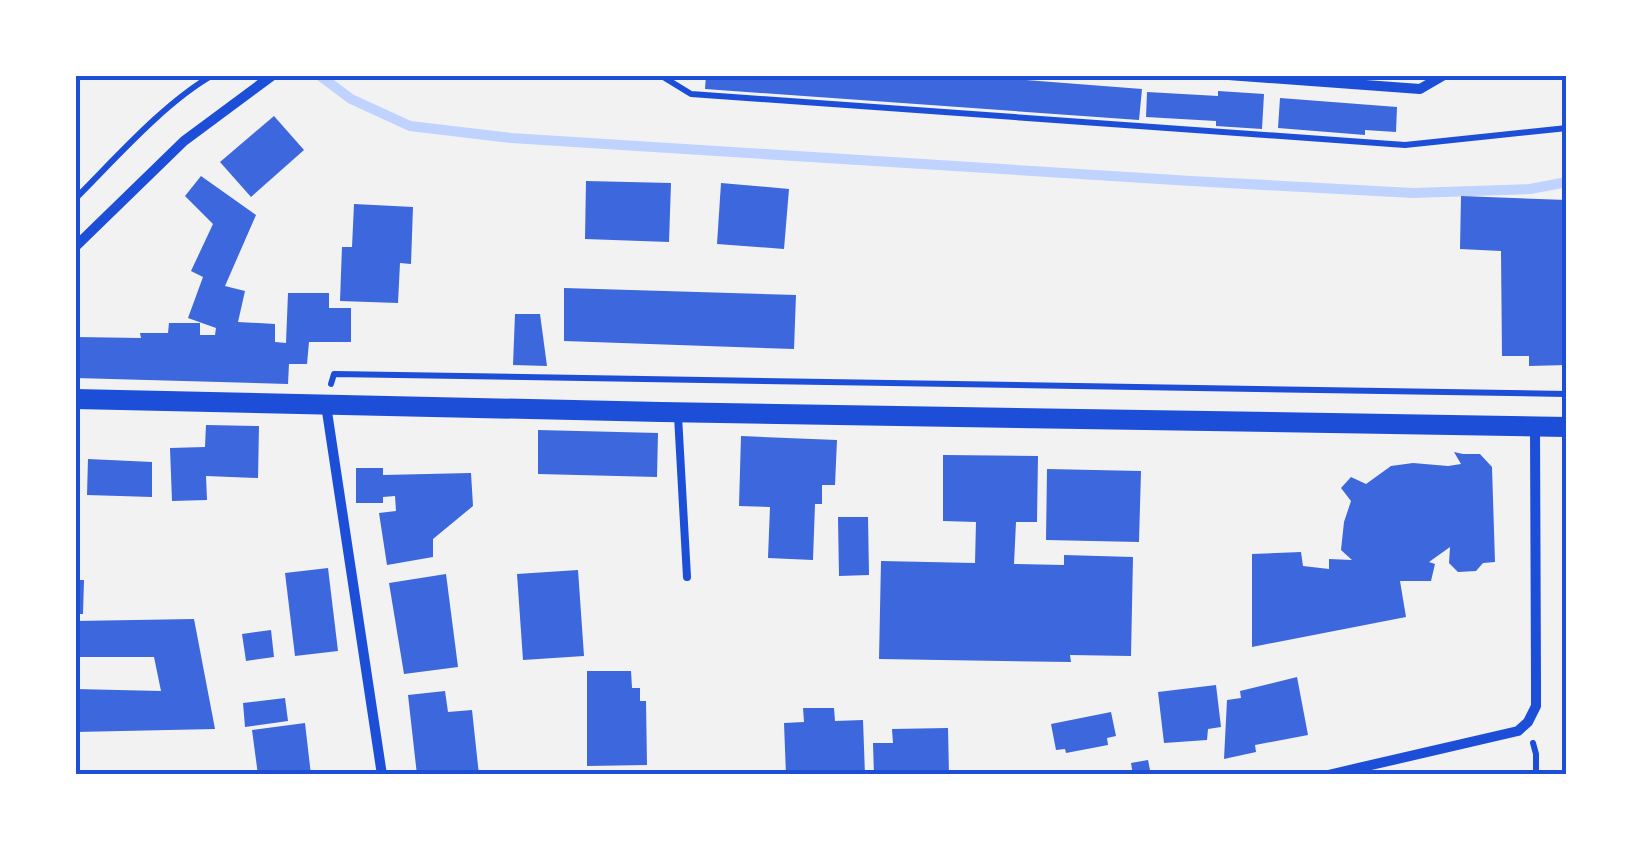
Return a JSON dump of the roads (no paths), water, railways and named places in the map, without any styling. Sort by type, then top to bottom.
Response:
[{"type":"main road","points":[[75,399],[1567,427]]},
{"type":"street","points":[[75,247],[184,142],[273,75]]},
{"type":"street","points":[[1228,75],[1420,89],[1444,75]]},
{"type":"street","points":[[326,405],[382,775]]},
{"type":"street","points":[[1328,775],[1487,740],[1518,731],[1528,722],[1536,706],[1535,426]]},
{"type":"lane","points":[[678,412],[687,576]]},
{"type":"waterway","points":[[319,75],[351,99],[410,126],[511,138],[1413,193],[1530,189],[1567,182]]}]
